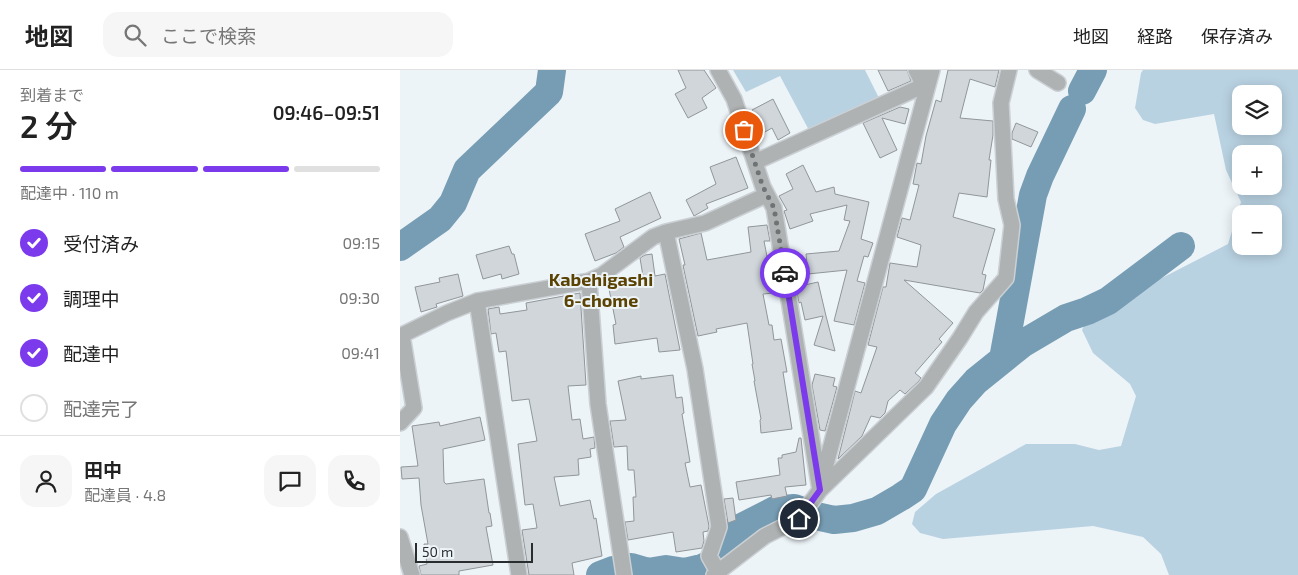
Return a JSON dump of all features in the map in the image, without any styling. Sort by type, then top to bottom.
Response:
[{"type":"street","points":[[718,70],[734,99],[766,193],[774,208],[820,490]]},
{"type":"street","points":[[916,70],[921,80],[930,77]]},
{"type":"street","points":[[666,232],[695,369],[719,527],[709,556],[714,568],[765,536],[799,519],[820,490],[926,387],[976,312],[1006,278],[1012,225],[1006,200],[1001,103],[1009,70]]},
{"type":"street","points":[[1037,70],[1058,83]]},
{"type":"street","points":[[755,162],[930,77]]},
{"type":"street","points":[[820,490],[930,77]]},
{"type":"street","points":[[400,424],[414,408],[401,335],[477,301],[589,281],[602,275],[653,237],[705,223],[762,197],[766,193]]},
{"type":"street","points":[[589,281],[598,404],[623,569]]},
{"type":"street","points":[[477,301],[520,575]]},
{"type":"street","points":[[400,537],[412,575]]},
{"type":"shaded area","points":[[733,70],[865,70],[879,98],[811,134],[780,76],[746,92]]},
{"type":"shaded area","points":[[1143,70],[1298,70],[1298,575],[1169,575],[1161,554],[1143,537],[1093,526],[943,539],[920,533],[912,524],[915,512],[936,494],[1026,444],[1075,444],[1099,450],[1121,446],[1136,396],[1130,384],[1093,353],[1082,330],[1088,316],[1228,244],[1232,231],[1232,255],[1282,255],[1282,205],[1240,205],[1241,202],[1238,195],[1282,195],[1282,145],[1232,145],[1232,183],[1226,170],[1214,114],[1155,124],[1143,120],[1135,108]]},
{"type":"building","points":[[678,70],[704,70],[716,88],[702,98],[707,108],[688,118],[675,94],[686,88]]},
{"type":"building","points":[[878,70],[907,70],[911,81],[888,91]]},
{"type":"building","points":[[948,70],[999,70],[995,87],[970,79],[960,118],[993,121],[987,197],[959,193],[953,217],[995,229],[982,274],[986,275],[983,290],[980,293],[904,280],[953,323],[939,339],[942,342],[915,373],[921,378],[919,381],[905,394],[900,390],[888,401],[885,413],[880,418],[871,416],[862,436],[838,459],[855,391],[861,393],[877,347],[868,345],[883,287],[886,287],[890,263],[917,267],[921,245],[897,237],[902,218],[910,220],[919,185],[913,184],[917,163],[921,164],[926,136],[936,100],[941,102]]},
{"type":"building","points":[[773,99],[790,133],[778,140],[772,128],[763,133],[752,110]]},
{"type":"building","points":[[900,107],[909,109],[905,124],[882,118],[897,150],[880,158],[863,123]]},
{"type":"building","points":[[1016,123],[1038,132],[1031,147],[1012,139]]},
{"type":"building","points":[[736,157],[748,188],[706,204],[708,208],[694,216],[686,200],[716,184],[710,167]]},
{"type":"building","points":[[803,165],[816,192],[834,187],[835,194],[869,202],[861,239],[873,243],[868,257],[864,256],[857,281],[865,283],[854,325],[834,321],[847,270],[808,274],[806,254],[839,251],[850,221],[844,220],[847,205],[810,214],[813,221],[790,229],[784,211],[787,210],[779,196],[793,189],[786,174]]},
{"type":"building","points":[[650,192],[661,218],[620,237],[624,247],[616,253],[595,261],[585,234],[620,221],[615,209]]},
{"type":"building","points":[[767,225],[770,241],[764,241],[774,293],[763,294],[769,325],[772,325],[774,340],[781,339],[787,372],[783,372],[792,429],[761,433],[761,419],[747,323],[716,329],[717,332],[698,336],[679,239],[701,233],[707,260],[751,252],[748,227]]},
{"type":"building","points":[[509,246],[512,254],[514,254],[519,274],[502,279],[501,274],[483,279],[476,255]]},
{"type":"building","points":[[652,254],[655,276],[665,274],[680,350],[659,352],[657,338],[615,344],[613,325],[616,324],[608,284],[643,276],[640,258]]},
{"type":"building","points":[[458,274],[463,296],[436,304],[437,307],[421,312],[415,287],[440,282],[439,278]]},
{"type":"building","points":[[818,282],[835,351],[814,345],[823,316],[805,320],[801,302],[799,303],[796,287]]},
{"type":"building","points":[[580,293],[586,385],[568,386],[572,420],[580,419],[583,439],[594,437],[595,448],[590,449],[591,457],[578,459],[579,475],[554,477],[560,506],[590,500],[594,519],[596,518],[602,556],[572,563],[574,575],[529,575],[522,530],[537,528],[533,504],[525,505],[518,444],[537,441],[529,399],[512,401],[506,351],[499,352],[496,333],[491,334],[488,309],[499,307],[500,314],[527,310],[526,303]]},
{"type":"building","points":[[815,374],[835,378],[833,386],[837,387],[825,431],[820,430],[812,385]]},
{"type":"building","points":[[673,375],[676,398],[682,397],[684,413],[682,414],[690,462],[685,463],[690,487],[701,485],[709,526],[708,531],[703,532],[704,541],[702,548],[676,552],[673,532],[628,540],[625,522],[634,521],[633,497],[636,497],[634,470],[628,470],[627,446],[614,447],[610,421],[626,420],[618,381],[641,376],[641,379]]},
{"type":"building","points":[[480,417],[485,440],[443,449],[444,482],[446,484],[484,479],[492,526],[486,527],[493,565],[459,571],[459,575],[421,575],[419,566],[427,564],[424,544],[428,544],[421,505],[419,478],[402,479],[401,467],[418,466],[412,426],[439,422],[440,426]]},
{"type":"building","points":[[799,438],[801,438],[806,485],[785,487],[787,496],[772,499],[771,495],[739,500],[736,482],[780,475],[778,458],[782,458],[782,455],[796,452]]},
{"type":"building","points":[[733,498],[736,520],[728,523],[724,499]]},
{"type":"waterway","points":[[400,247],[440,219],[453,203],[467,170],[549,92],[552,70]]},
{"type":"waterway","points":[[1082,91],[1093,70]]},
{"type":"waterway","points":[[1003,359],[1033,195],[1072,109]]},
{"type":"waterway","points":[[600,575],[613,570],[631,567],[648,572],[666,569],[685,572],[702,568],[719,560],[731,534],[736,530],[775,510],[794,508],[834,520],[853,518],[877,511],[913,489],[943,424],[959,400],[976,381],[1022,344],[1066,318],[1108,301],[1181,246]]},
{"type":"way so far","points":[[744,130],[763,187],[774,208],[785,273]]},
{"type":"district","name":"Kabehigashi 6-chome","points":[[601,290]]},
{"type":"route","points":[[785,273],[820,490],[799,519]]}]
